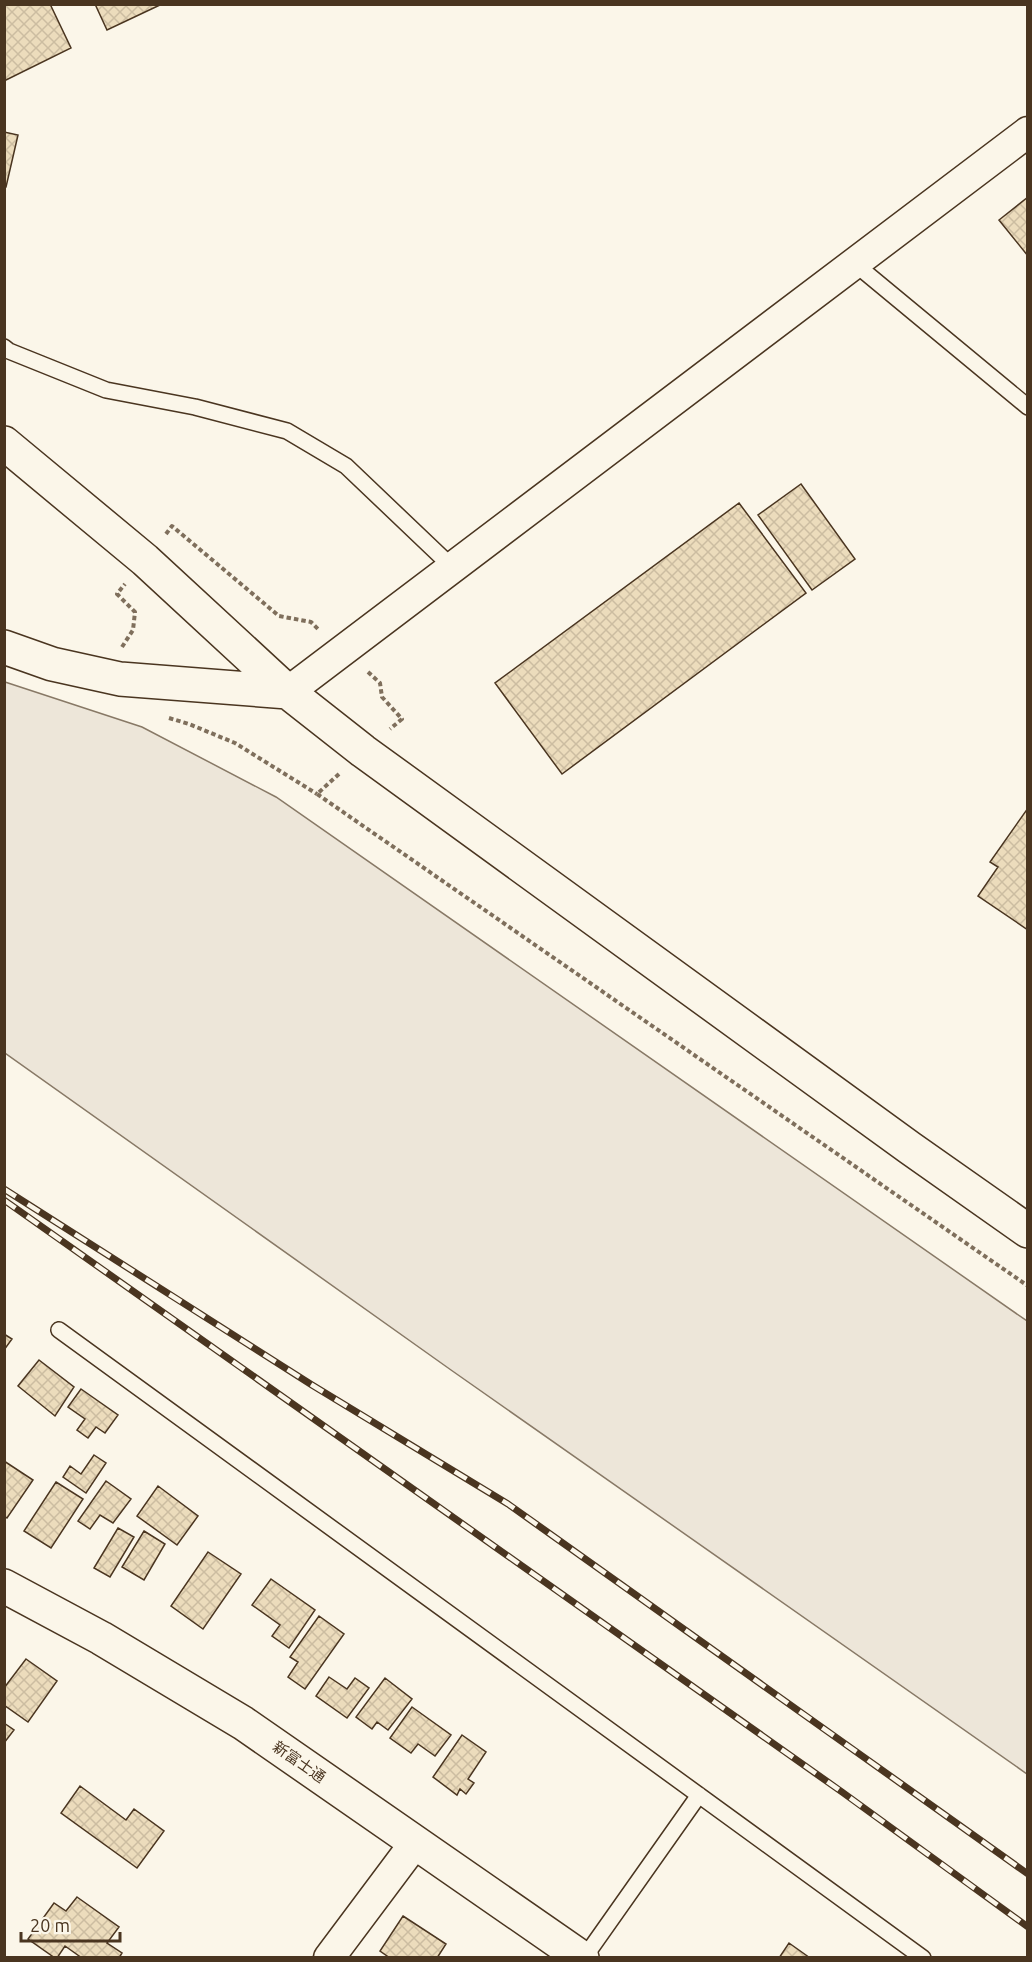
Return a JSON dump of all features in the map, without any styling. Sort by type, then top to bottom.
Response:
[{"type":"street","points":[[4,647],[52,664],[120,679],[288,692],[1028,132]]},
{"type":"street","points":[[4,443],[145,560],[288,692],[382,765],[1028,1231]]},
{"type":"street","name":"新富士通","points":[[4,1586],[101,1638],[243,1722],[583,1958]]},
{"type":"street","points":[[329,1958],[415,1843]]},
{"type":"lane","points":[[854,263],[1028,407]]},
{"type":"lane","points":[[4,347],[106,390],[195,407],[286,431],[346,466],[452,567]]},
{"type":"lane","points":[[59,1330],[924,1958]]},
{"type":"lane","points":[[583,1958],[699,1795]]},
{"type":"path","points":[[159,716],[189,724],[235,743],[317,794]]},
{"type":"shaded area","points":[[5,682],[142,727],[276,797],[1027,1321],[1027,1774],[451,1370],[5,1053]]},
{"type":"building","points":[[4,4],[50,4],[71,48],[4,81]]},
{"type":"building","points":[[95,4],[162,4],[107,30]]},
{"type":"building","points":[[4,132],[18,135],[6,187],[4,187]]},
{"type":"building","points":[[1028,197],[1028,256],[999,220]]},
{"type":"building","points":[[801,484],[855,559],[812,590],[758,515]]},
{"type":"building","points":[[739,503],[806,593],[562,774],[495,683]]},
{"type":"building","points":[[1028,808],[1028,930],[978,896],[998,867],[990,862]]},
{"type":"building","points":[[4,1334],[12,1339],[4,1350]]},
{"type":"building","points":[[39,1360],[74,1387],[55,1416],[18,1386]]},
{"type":"building","points":[[81,1389],[118,1415],[105,1433],[96,1427],[88,1438],[77,1430],[85,1419],[68,1407]]},
{"type":"building","points":[[94,1455],[106,1463],[86,1493],[63,1477],[70,1466],[81,1474]]},
{"type":"building","points":[[4,1461],[33,1480],[7,1518],[4,1516]]},
{"type":"building","points":[[106,1481],[131,1499],[113,1523],[100,1515],[90,1529],[78,1521]]},
{"type":"building","points":[[56,1482],[83,1499],[51,1548],[24,1531]]},
{"type":"building","points":[[158,1486],[198,1516],[177,1545],[137,1516]]},
{"type":"building","points":[[118,1528],[134,1537],[110,1577],[94,1568]]},
{"type":"building","points":[[144,1531],[165,1544],[144,1580],[122,1567]]},
{"type":"building","points":[[208,1552],[241,1574],[203,1629],[171,1606]]},
{"type":"building","points":[[271,1579],[315,1610],[289,1648],[272,1636],[280,1625],[252,1605]]},
{"type":"building","points":[[319,1616],[344,1634],[305,1689],[288,1677],[298,1662],[290,1657]]},
{"type":"building","points":[[26,1659],[57,1681],[28,1722],[4,1705],[4,1688]]},
{"type":"building","points":[[329,1677],[347,1689],[355,1678],[369,1688],[347,1718],[316,1696]]},
{"type":"building","points":[[385,1678],[412,1699],[388,1730],[377,1722],[372,1729],[356,1717]]},
{"type":"building","points":[[412,1707],[451,1735],[435,1756],[418,1744],[411,1753],[390,1738]]},
{"type":"building","points":[[4,1723],[14,1730],[4,1743]]},
{"type":"building","points":[[462,1735],[486,1752],[468,1779],[474,1783],[466,1794],[460,1789],[457,1795],[433,1777]]},
{"type":"building","points":[[80,1786],[126,1820],[134,1809],[164,1831],[137,1868],[61,1813]]},
{"type":"building","points":[[77,1897],[119,1927],[107,1943],[122,1953],[119,1958],[82,1958],[65,1946],[55,1958],[28,1939],[54,1903],[66,1911]]},
{"type":"building","points":[[403,1916],[446,1944],[437,1958],[390,1958],[380,1951]]},
{"type":"building","points":[[789,1943],[810,1958],[779,1958]]},
{"type":"railway","points":[[4,1189],[312,1385],[508,1504],[1028,1874]]},
{"type":"railway","points":[[4,1200],[842,1792],[1028,1927]]}]
